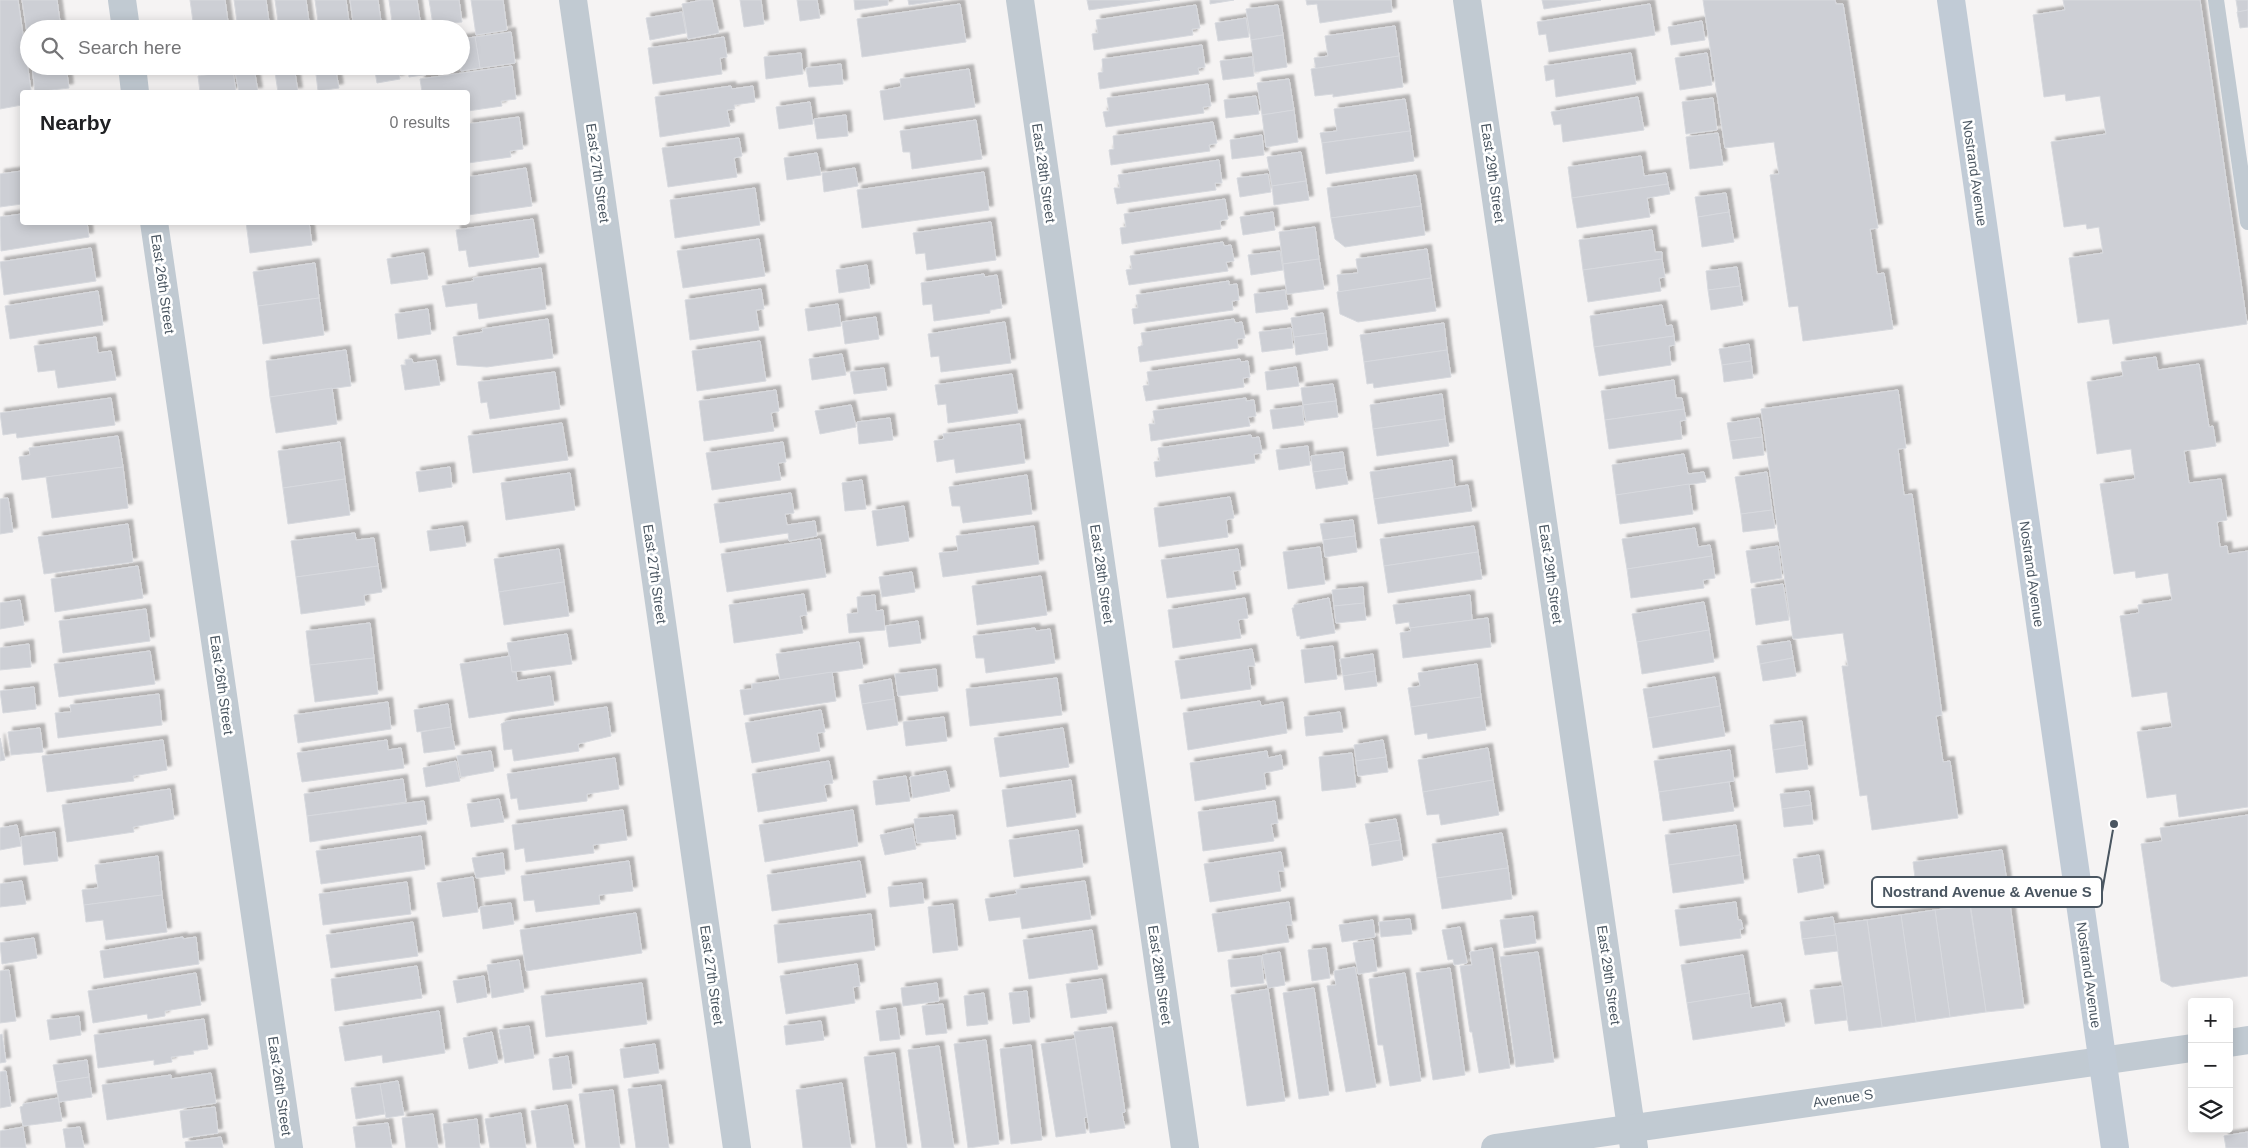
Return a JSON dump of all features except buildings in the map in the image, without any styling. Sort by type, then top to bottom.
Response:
[{"type":"main road","name":"Nostrand Avenue","points":[[1951,0],[2101,1061],[2115,1148]]},
{"type":"street","points":[[122,0],[125,20]]},
{"type":"street","name":"East 27th Street","points":[[573,0],[737,1148]]},
{"type":"street","name":"East 28th Street","points":[[1020,0],[1185,1148]]},
{"type":"street","name":"East 29th Street","points":[[1467,0],[1632,1138]]},
{"type":"street","points":[[133,75],[136,90]]},
{"type":"street","name":"East 26th Street","points":[[154,225],[289,1148]]},
{"type":"street","points":[[2233,1042],[2248,1040]]},
{"type":"street","name":"Avenue S","points":[[1495,1148],[1632,1138],[2101,1061],[2188,1049]]},
{"type":"lane","points":[[2216,0],[2248,222]]},
{"type":"place","name":"Nostrand Avenue & Avenue S","points":[[2114,824]]}]
